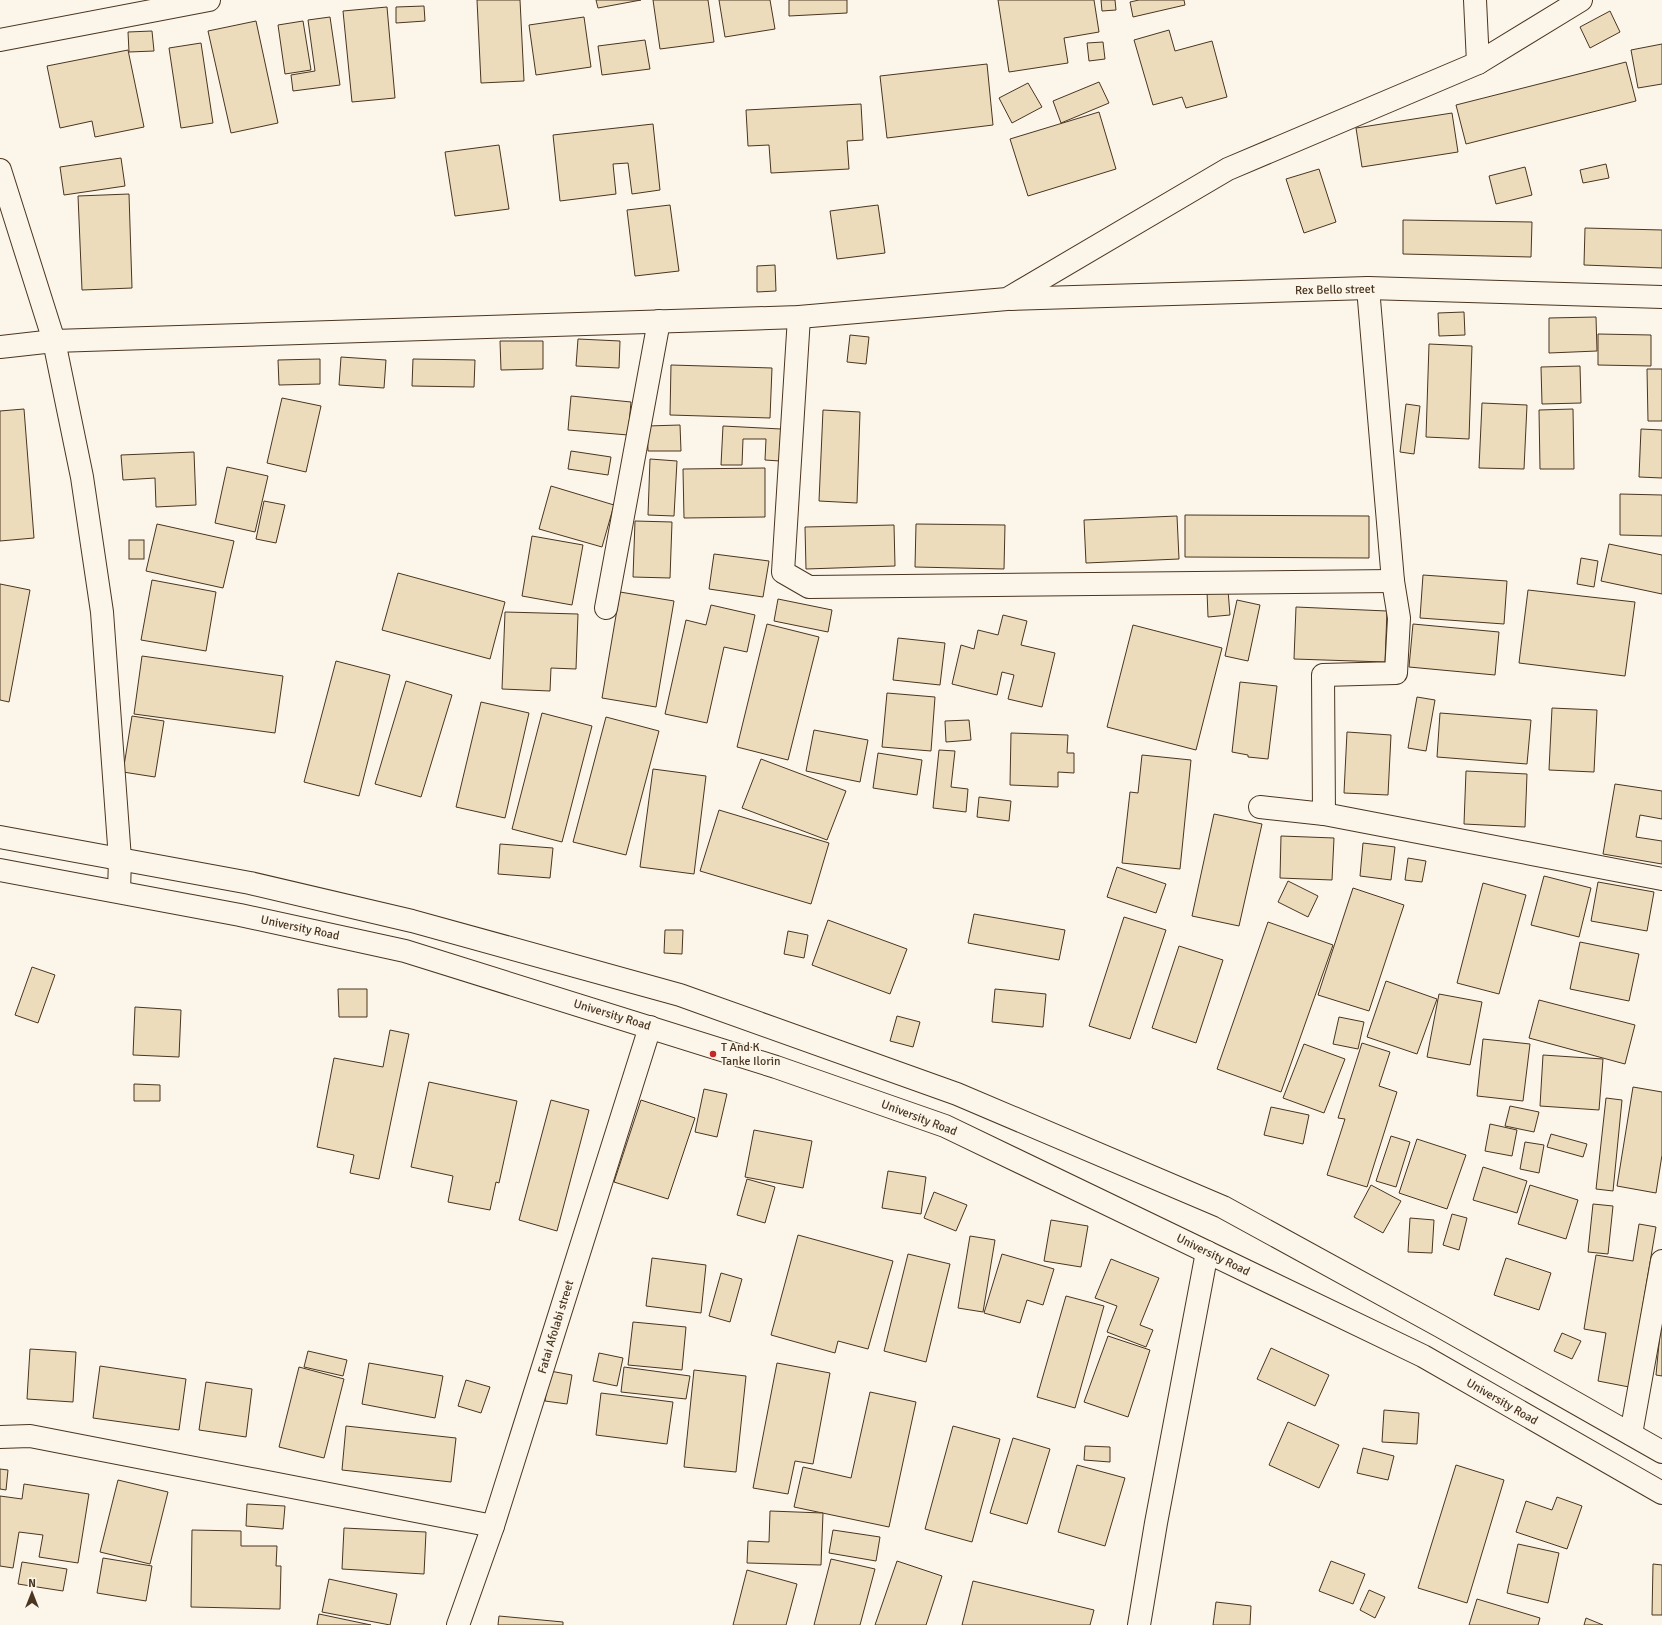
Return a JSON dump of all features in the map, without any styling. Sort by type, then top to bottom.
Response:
[{"type":"street","points":[[0,40],[209,0]]},
{"type":"street","points":[[1475,0],[1478,63]]},
{"type":"street","points":[[1008,299],[1228,169],[1478,63],[1581,0]]},
{"type":"street","points":[[0,170],[54,341],[82,477],[102,612],[120,859],[119,891]]},
{"type":"street","points":[[1324,814],[1323,675],[1396,673],[1399,618],[1393,581],[1368,288]]},
{"type":"street","name":"Rex Bello street","points":[[0,346],[54,341],[799,317],[1008,299],[1368,288],[1662,297]]},
{"type":"street","points":[[799,317],[783,572],[809,587],[1393,581]]},
{"type":"street","points":[[606,608],[659,321]]},
{"type":"street","points":[[1260,807],[1324,814],[1662,879]]},
{"type":"street","points":[[0,837],[250,883],[412,921],[665,991],[957,1094],[1223,1207],[1433,1322],[1662,1452]]},
{"type":"street","name":"University Road","points":[[0,870],[119,891],[240,915],[405,951],[776,1067],[945,1126],[1423,1356],[1662,1493]]},
{"type":"street","name":"Fatai Afolabi street","points":[[458,1625],[493,1526],[650,1027]]},
{"type":"street","points":[[1139,1625],[1157,1516],[1207,1252]]},
{"type":"street","points":[[1630,1434],[1662,1261]]},
{"type":"street","points":[[0,1437],[30,1436],[493,1526]]},
{"type":"building","points":[[477,0],[520,0],[524,81],[481,83]]},
{"type":"building","points":[[596,0],[641,0],[598,8]]},
{"type":"building","points":[[653,0],[708,0],[714,42],[660,49]]},
{"type":"building","points":[[719,0],[770,0],[775,29],[725,37]]},
{"type":"building","points":[[789,0],[847,0],[847,13],[789,16]]},
{"type":"building","points":[[998,0],[1094,0],[1099,32],[1064,38],[1068,63],[1009,72]]},
{"type":"building","points":[[1101,0],[1115,0],[1116,10],[1102,11]]},
{"type":"building","points":[[1139,0],[1184,0],[1185,5],[1133,17],[1130,2]]},
{"type":"building","points":[[424,6],[425,21],[396,23],[396,7]]},
{"type":"building","points":[[387,7],[395,98],[352,102],[343,11]]},
{"type":"building","points":[[1610,11],[1620,32],[1590,48],[1580,27]]},
{"type":"building","points":[[330,17],[340,85],[293,91],[291,75],[315,71],[308,20]]},
{"type":"building","points":[[584,17],[591,67],[536,75],[529,25]]},
{"type":"building","points":[[256,21],[278,123],[231,133],[208,31]]},
{"type":"building","points":[[303,21],[311,70],[285,74],[278,25]]},
{"type":"building","points":[[1169,30],[1175,51],[1212,41],[1227,97],[1186,108],[1182,97],[1153,105],[1134,40]]},
{"type":"building","points":[[152,31],[154,51],[129,52],[128,32]]},
{"type":"building","points":[[645,40],[650,69],[602,75],[598,46]]},
{"type":"building","points":[[1103,42],[1105,59],[1089,61],[1087,43]]},
{"type":"building","points":[[201,43],[213,123],[181,128],[169,48]]},
{"type":"building","points":[[1662,44],[1662,84],[1638,88],[1631,50]]},
{"type":"building","points":[[128,50],[144,127],[95,137],[92,121],[60,128],[47,66]]},
{"type":"building","points":[[1626,62],[1636,101],[1466,144],[1456,105]]},
{"type":"building","points":[[987,64],[993,125],[887,138],[880,76]]},
{"type":"building","points":[[1099,82],[1109,103],[1061,123],[1053,101]]},
{"type":"building","points":[[1028,83],[1042,107],[1012,123],[999,98]]},
{"type":"building","points":[[861,104],[863,140],[847,141],[849,169],[771,173],[769,145],[748,146],[746,110]]},
{"type":"building","points":[[1099,112],[1116,169],[1028,196],[1010,139]]},
{"type":"building","points":[[1452,113],[1458,152],[1362,167],[1356,128]]},
{"type":"building","points":[[653,124],[660,190],[632,194],[628,163],[613,164],[616,194],[560,201],[553,135]]},
{"type":"building","points":[[499,145],[509,209],[455,216],[445,152]]},
{"type":"building","points":[[121,158],[125,186],[64,195],[60,167]]},
{"type":"building","points":[[1606,164],[1609,178],[1583,183],[1580,170]]},
{"type":"building","points":[[1525,167],[1532,195],[1496,204],[1489,176]]},
{"type":"building","points":[[1319,169],[1336,222],[1304,233],[1286,179]]},
{"type":"building","points":[[129,194],[132,288],[82,290],[78,196]]},
{"type":"building","points":[[670,205],[679,271],[635,276],[627,210]]},
{"type":"building","points":[[878,205],[885,253],[837,259],[830,211]]},
{"type":"building","points":[[1403,220],[1532,222],[1531,257],[1403,254]]},
{"type":"building","points":[[1585,228],[1662,230],[1662,268],[1584,265]]},
{"type":"building","points":[[775,265],[776,291],[757,292],[757,266]]},
{"type":"building","points":[[1464,312],[1465,335],[1439,336],[1438,313]]},
{"type":"building","points":[[1596,317],[1597,351],[1549,353],[1549,318]]},
{"type":"building","points":[[1598,334],[1651,335],[1651,366],[1598,365]]},
{"type":"building","points":[[850,335],[869,337],[866,364],[847,362]]},
{"type":"building","points":[[578,339],[620,341],[619,368],[576,366]]},
{"type":"building","points":[[500,341],[543,341],[543,369],[501,370]]},
{"type":"building","points":[[1429,344],[1472,346],[1469,439],[1426,437]]},
{"type":"building","points":[[341,357],[386,360],[384,388],[339,385]]},
{"type":"building","points":[[320,359],[320,384],[279,385],[278,360]]},
{"type":"building","points":[[413,359],[475,360],[474,387],[412,386]]},
{"type":"building","points":[[671,365],[772,368],[770,418],[670,415]]},
{"type":"building","points":[[1580,366],[1581,403],[1542,404],[1541,367]]},
{"type":"building","points":[[1647,369],[1662,369],[1662,421],[1648,421]]},
{"type":"building","points":[[571,396],[631,402],[628,435],[568,430]]},
{"type":"building","points":[[282,398],[321,406],[306,472],[267,463]]},
{"type":"building","points":[[1482,403],[1527,405],[1524,469],[1479,468]]},
{"type":"building","points":[[1406,404],[1420,406],[1414,454],[1400,452]]},
{"type":"building","points":[[24,409],[34,538],[0,541],[0,411]]},
{"type":"building","points":[[1573,409],[1574,469],[1540,469],[1539,410]]},
{"type":"building","points":[[823,410],[860,412],[857,503],[819,501]]},
{"type":"building","points":[[680,425],[681,451],[648,451],[647,426]]},
{"type":"building","points":[[723,426],[781,429],[780,461],[765,460],[766,439],[743,439],[742,465],[721,465]]},
{"type":"building","points":[[1641,429],[1662,430],[1662,478],[1639,477]]},
{"type":"building","points":[[571,451],[611,457],[608,475],[568,469]]},
{"type":"building","points":[[194,452],[196,505],[156,507],[155,478],[123,480],[121,455]]},
{"type":"building","points":[[650,459],[677,461],[674,516],[648,515]]},
{"type":"building","points":[[227,467],[268,476],[255,532],[215,523]]},
{"type":"building","points":[[765,468],[765,517],[684,518],[683,469]]},
{"type":"building","points":[[551,486],[614,505],[602,547],[539,529]]},
{"type":"building","points":[[1620,494],[1662,495],[1662,536],[1620,535]]},
{"type":"building","points":[[264,501],[285,505],[276,543],[256,539]]},
{"type":"building","points":[[1185,515],[1369,516],[1369,558],[1185,557]]},
{"type":"building","points":[[1177,516],[1179,559],[1086,563],[1084,520]]},
{"type":"building","points":[[635,521],[672,522],[670,578],[633,577]]},
{"type":"building","points":[[157,524],[234,541],[223,588],[146,571]]},
{"type":"building","points":[[916,524],[1005,525],[1004,569],[915,567]]},
{"type":"building","points":[[894,525],[895,566],[806,569],[805,527]]},
{"type":"building","points":[[532,536],[583,545],[572,605],[522,596]]},
{"type":"building","points":[[129,540],[144,540],[144,559],[129,559]]},
{"type":"building","points":[[1609,544],[1662,555],[1662,594],[1601,581]]},
{"type":"building","points":[[714,554],[769,561],[763,597],[709,589]]},
{"type":"building","points":[[1581,558],[1598,561],[1594,587],[1577,584]]},
{"type":"building","points":[[398,573],[505,602],[490,659],[382,630]]},
{"type":"building","points":[[1423,575],[1507,581],[1504,624],[1420,618]]},
{"type":"building","points":[[152,580],[216,592],[206,651],[141,640]]},
{"type":"building","points":[[0,584],[30,590],[9,702],[0,700]]},
{"type":"building","points":[[1228,590],[1230,615],[1208,617],[1207,591]]},
{"type":"building","points":[[1528,590],[1635,602],[1625,676],[1519,663]]},
{"type":"building","points":[[620,592],[674,601],[656,707],[602,698]]},
{"type":"building","points":[[778,599],[832,610],[828,632],[774,621]]},
{"type":"building","points":[[1237,600],[1260,605],[1248,661],[1225,656]]},
{"type":"building","points":[[711,605],[755,615],[747,652],[724,647],[707,723],[665,714],[686,620],[706,625]]},
{"type":"building","points":[[1296,607],[1387,611],[1385,662],[1294,659]]},
{"type":"building","points":[[505,612],[578,614],[576,669],[551,668],[550,691],[502,689]]},
{"type":"building","points":[[1003,615],[1027,621],[1021,645],[1055,653],[1042,707],[1008,699],[1014,675],[1002,672],[997,695],[952,684],[961,645],[974,649],[978,630],[998,635]]},
{"type":"building","points":[[767,624],[819,637],[788,760],[737,747]]},
{"type":"building","points":[[1413,624],[1499,632],[1495,675],[1409,667]]},
{"type":"building","points":[[1133,625],[1222,648],[1196,750],[1107,727]]},
{"type":"building","points":[[898,638],[945,643],[940,685],[893,680]]},
{"type":"building","points":[[142,656],[283,676],[275,733],[134,714]]},
{"type":"building","points":[[336,661],[390,675],[359,796],[304,782]]},
{"type":"building","points":[[406,681],[452,695],[421,797],[375,784]]},
{"type":"building","points":[[1240,682],[1277,686],[1268,759],[1248,757],[1248,755],[1232,752]]},
{"type":"building","points":[[887,693],[935,697],[931,751],[882,747]]},
{"type":"building","points":[[1417,697],[1435,700],[1426,751],[1408,748]]},
{"type":"building","points":[[481,702],[529,713],[505,818],[456,807]]},
{"type":"building","points":[[1552,708],[1597,710],[1594,772],[1549,770]]},
{"type":"building","points":[[542,713],[592,726],[562,842],[512,829]]},
{"type":"building","points":[[1440,713],[1531,720],[1527,764],[1437,757]]},
{"type":"building","points":[[132,716],[164,721],[155,777],[123,772]]},
{"type":"building","points":[[606,717],[659,731],[626,855],[573,842]]},
{"type":"building","points":[[969,720],[971,740],[946,742],[945,721]]},
{"type":"building","points":[[814,730],[868,740],[860,782],[806,771]]},
{"type":"building","points":[[1347,732],[1391,735],[1388,795],[1344,793]]},
{"type":"building","points":[[1011,733],[1068,735],[1067,753],[1074,753],[1074,773],[1058,772],[1058,787],[1010,785]]},
{"type":"building","points":[[939,750],[955,751],[951,787],[968,789],[966,812],[933,808]]},
{"type":"building","points":[[878,753],[922,760],[917,795],[873,788]]},
{"type":"building","points":[[1142,755],[1191,760],[1180,869],[1122,863],[1130,792],[1138,793]]},
{"type":"building","points":[[761,759],[846,791],[827,840],[742,808]]},
{"type":"building","points":[[653,769],[706,776],[694,874],[640,867]]},
{"type":"building","points":[[1466,771],[1527,774],[1525,827],[1464,824]]},
{"type":"building","points":[[1615,784],[1662,791],[1662,819],[1640,815],[1636,837],[1662,841],[1662,864],[1603,854]]},
{"type":"building","points":[[979,797],[1011,801],[1009,821],[977,817]]},
{"type":"building","points":[[719,810],[829,843],[811,904],[700,871]]},
{"type":"building","points":[[1214,814],[1262,824],[1239,926],[1192,916]]},
{"type":"building","points":[[1281,836],[1334,838],[1332,880],[1280,878]]},
{"type":"building","points":[[1363,843],[1395,847],[1391,880],[1360,876]]},
{"type":"building","points":[[500,844],[553,848],[550,878],[498,874]]},
{"type":"building","points":[[1408,858],[1426,861],[1422,882],[1405,880]]},
{"type":"building","points":[[1117,867],[1166,884],[1156,913],[1107,897]]},
{"type":"building","points":[[1544,876],[1591,888],[1579,937],[1531,925]]},
{"type":"building","points":[[1288,881],[1318,896],[1308,917],[1278,902]]},
{"type":"building","points":[[1598,882],[1654,892],[1647,931],[1591,921]]},
{"type":"building","points":[[1483,883],[1526,895],[1499,994],[1457,983]]},
{"type":"building","points":[[1353,888],[1404,905],[1369,1011],[1318,995]]},
{"type":"building","points":[[974,914],[1065,930],[1059,960],[968,943]]},
{"type":"building","points":[[1124,917],[1166,930],[1130,1039],[1089,1026]]},
{"type":"building","points":[[828,920],[907,949],[890,994],[812,965]]},
{"type":"building","points":[[1268,922],[1333,945],[1281,1092],[1217,1069]]},
{"type":"building","points":[[665,930],[683,930],[682,954],[664,953]]},
{"type":"building","points":[[788,931],[808,935],[804,958],[784,954]]},
{"type":"building","points":[[1580,942],[1639,954],[1629,1001],[1570,989]]},
{"type":"building","points":[[1179,946],[1223,960],[1196,1043],[1152,1028]]},
{"type":"building","points":[[32,967],[55,975],[38,1023],[15,1015]]},
{"type":"building","points":[[1386,981],[1437,999],[1417,1054],[1367,1037]]},
{"type":"building","points":[[338,989],[367,989],[367,1017],[339,1017]]},
{"type":"building","points":[[995,989],[1046,994],[1043,1027],[992,1022]]},
{"type":"building","points":[[1439,994],[1482,1002],[1470,1065],[1427,1057]]},
{"type":"building","points":[[1539,1000],[1635,1025],[1625,1064],[1529,1038]]},
{"type":"building","points":[[135,1007],[181,1010],[179,1057],[133,1055]]},
{"type":"building","points":[[897,1016],[920,1022],[913,1047],[890,1041]]},
{"type":"building","points":[[1339,1017],[1364,1022],[1358,1049],[1333,1044]]},
{"type":"building","points":[[390,1030],[409,1034],[379,1179],[350,1173],[354,1155],[317,1147],[334,1058],[383,1067]]},
{"type":"building","points":[[1483,1039],[1530,1044],[1523,1101],[1477,1096]]},
{"type":"building","points":[[1362,1043],[1390,1052],[1379,1086],[1397,1092],[1367,1187],[1327,1175],[1345,1119],[1338,1118]]},
{"type":"building","points":[[1304,1044],[1345,1059],[1324,1113],[1283,1098]]},
{"type":"building","points":[[1543,1055],[1603,1059],[1599,1110],[1540,1106]]},
{"type":"building","points":[[429,1082],[517,1101],[499,1183],[496,1182],[490,1210],[448,1202],[453,1176],[411,1167]]},
{"type":"building","points":[[134,1084],[160,1085],[160,1101],[134,1101]]},
{"type":"building","points":[[1633,1087],[1662,1092],[1662,1155],[1656,1193],[1617,1186]]},
{"type":"building","points":[[704,1089],[727,1094],[717,1137],[695,1132]]},
{"type":"building","points":[[1606,1098],[1622,1100],[1613,1191],[1596,1189]]},
{"type":"building","points":[[551,1100],[589,1110],[557,1231],[519,1220]]},
{"type":"building","points":[[641,1100],[695,1118],[668,1199],[614,1182]]},
{"type":"building","points":[[1510,1106],[1539,1112],[1534,1132],[1505,1126]]},
{"type":"building","points":[[1271,1107],[1309,1115],[1303,1144],[1264,1135]]},
{"type":"building","points":[[1490,1124],[1517,1130],[1512,1156],[1485,1151]]},
{"type":"building","points":[[754,1130],[812,1141],[803,1188],[745,1177]]},
{"type":"building","points":[[1551,1134],[1587,1144],[1583,1157],[1547,1147]]},
{"type":"building","points":[[1391,1136],[1410,1142],[1396,1187],[1376,1181]]},
{"type":"building","points":[[1417,1139],[1466,1155],[1447,1209],[1399,1193]]},
{"type":"building","points":[[1525,1142],[1544,1145],[1539,1173],[1520,1169]]},
{"type":"building","points":[[1483,1167],[1527,1181],[1517,1213],[1473,1200]]},
{"type":"building","points":[[888,1171],[926,1177],[921,1214],[882,1208]]},
{"type":"building","points":[[747,1179],[775,1187],[765,1223],[737,1215]]},
{"type":"building","points":[[1371,1185],[1401,1201],[1383,1233],[1354,1217]]},
{"type":"building","points":[[1530,1185],[1578,1200],[1566,1239],[1518,1224]]},
{"type":"building","points":[[934,1192],[967,1205],[956,1231],[924,1218]]},
{"type":"building","points":[[1593,1204],[1613,1206],[1608,1254],[1588,1252]]},
{"type":"building","points":[[1452,1214],[1467,1218],[1459,1250],[1443,1245]]},
{"type":"building","points":[[1410,1218],[1434,1220],[1432,1253],[1408,1252]]},
{"type":"building","points":[[1051,1220],[1088,1226],[1081,1267],[1044,1261]]},
{"type":"building","points":[[1639,1224],[1656,1227],[1629,1387],[1598,1381],[1606,1333],[1584,1329],[1596,1255],[1633,1261]]},
{"type":"building","points":[[798,1235],[893,1261],[868,1349],[838,1341],[835,1353],[771,1335]]},
{"type":"building","points":[[970,1236],[995,1240],[983,1312],[958,1308]]},
{"type":"building","points":[[908,1254],[950,1264],[926,1362],[884,1351]]},
{"type":"building","points":[[1002,1254],[1054,1269],[1043,1305],[1027,1300],[1020,1323],[984,1313]]},
{"type":"building","points":[[652,1258],[706,1265],[701,1313],[646,1306]]},
{"type":"building","points":[[1506,1258],[1551,1273],[1539,1310],[1494,1295]]},
{"type":"building","points":[[1111,1259],[1159,1278],[1140,1325],[1153,1330],[1146,1347],[1107,1332],[1117,1306],[1095,1298]]},
{"type":"building","points":[[721,1273],[742,1279],[730,1322],[709,1316]]},
{"type":"building","points":[[1066,1296],[1104,1306],[1075,1408],[1037,1397]]},
{"type":"building","points":[[1662,1312],[1662,1376],[1656,1375]]},
{"type":"building","points":[[633,1322],[686,1327],[682,1370],[628,1365]]},
{"type":"building","points":[[1562,1333],[1581,1341],[1572,1359],[1554,1351]]},
{"type":"building","points":[[1108,1336],[1150,1350],[1128,1417],[1084,1402]]},
{"type":"building","points":[[1271,1348],[1329,1375],[1315,1406],[1257,1379]]},
{"type":"building","points":[[30,1349],[76,1352],[73,1402],[27,1399]]},
{"type":"building","points":[[308,1351],[347,1360],[343,1376],[304,1367]]},
{"type":"building","points":[[599,1353],[623,1358],[617,1386],[593,1381]]},
{"type":"building","points":[[369,1363],[443,1376],[435,1418],[362,1404]]},
{"type":"building","points":[[777,1363],[830,1373],[813,1464],[795,1461],[788,1494],[753,1488]]},
{"type":"building","points":[[100,1366],[186,1379],[179,1430],[93,1418]]},
{"type":"building","points":[[299,1367],[344,1379],[324,1458],[279,1447]]},
{"type":"building","points":[[624,1367],[690,1376],[686,1399],[621,1392]]},
{"type":"building","points":[[694,1370],[746,1376],[736,1472],[684,1467]]},
{"type":"building","points":[[550,1371],[572,1375],[567,1404],[545,1401]]},
{"type":"building","points":[[466,1380],[490,1387],[481,1413],[458,1406]]},
{"type":"building","points":[[206,1382],[252,1389],[246,1437],[199,1430]]},
{"type":"building","points":[[870,1392],[916,1402],[889,1527],[794,1507],[803,1467],[851,1478]]},
{"type":"building","points":[[601,1393],[673,1402],[667,1444],[596,1435]]},
{"type":"building","points":[[1384,1410],[1419,1413],[1417,1444],[1382,1442]]},
{"type":"building","points":[[1288,1422],[1339,1445],[1319,1488],[1269,1465]]},
{"type":"building","points":[[346,1426],[456,1438],[451,1482],[342,1470]]},
{"type":"building","points":[[953,1426],[1000,1439],[972,1542],[925,1529]]},
{"type":"building","points":[[1013,1438],[1050,1449],[1027,1524],[990,1513]]},
{"type":"building","points":[[1085,1446],[1110,1447],[1110,1462],[1084,1460]]},
{"type":"building","points":[[1363,1448],[1394,1456],[1388,1480],[1357,1473]]},
{"type":"building","points":[[1077,1465],[1125,1478],[1105,1546],[1058,1532]]},
{"type":"building","points":[[1456,1465],[1504,1480],[1467,1603],[1418,1588]]},
{"type":"building","points":[[0,1469],[8,1470],[6,1490],[0,1489]]},
{"type":"building","points":[[118,1480],[168,1492],[150,1564],[100,1552]]},
{"type":"building","points":[[24,1484],[89,1494],[78,1563],[39,1557],[43,1535],[19,1532],[13,1568],[0,1566],[0,1496],[22,1499]]},
{"type":"building","points":[[1557,1497],[1582,1506],[1567,1549],[1516,1532],[1526,1501],[1552,1510]]},
{"type":"building","points":[[247,1504],[285,1506],[283,1529],[246,1526]]},
{"type":"building","points":[[770,1511],[823,1513],[821,1565],[747,1563],[748,1541],[769,1542]]},
{"type":"building","points":[[344,1528],[426,1532],[424,1574],[342,1569]]},
{"type":"building","points":[[192,1530],[241,1531],[241,1546],[277,1546],[276,1566],[281,1566],[280,1609],[191,1607]]},
{"type":"building","points":[[833,1530],[880,1537],[876,1561],[829,1553]]},
{"type":"building","points":[[1518,1544],[1559,1553],[1548,1603],[1507,1593]]},
{"type":"building","points":[[103,1558],[152,1566],[146,1601],[97,1593]]},
{"type":"building","points":[[831,1559],[875,1569],[860,1625],[814,1625]]},
{"type":"building","points":[[897,1561],[942,1576],[926,1625],[875,1625]]},
{"type":"building","points":[[1331,1561],[1365,1574],[1353,1604],[1319,1591]]},
{"type":"building","points":[[22,1562],[67,1569],[63,1591],[18,1584]]},
{"type":"building","points":[[1653,1564],[1662,1565],[1662,1615],[1652,1615]]},
{"type":"building","points":[[747,1570],[797,1584],[786,1625],[733,1625]]},
{"type":"building","points":[[329,1579],[397,1594],[390,1625],[322,1612]]},
{"type":"building","points":[[973,1581],[1094,1610],[1090,1625],[962,1625]]},
{"type":"building","points":[[1369,1590],[1385,1597],[1375,1618],[1360,1610]]},
{"type":"building","points":[[1477,1599],[1540,1618],[1538,1625],[1469,1625]]},
{"type":"building","points":[[1216,1602],[1251,1606],[1250,1625],[1213,1625]]},
{"type":"building","points":[[319,1614],[371,1625],[317,1625]]},
{"type":"building","points":[[499,1616],[563,1622],[563,1625],[498,1625]]},
{"type":"building","points":[[1586,1618],[1603,1625],[1584,1625]]},
{"type":"place","name":"T And K Tanke Ilorin","points":[[713,1054]]}]
